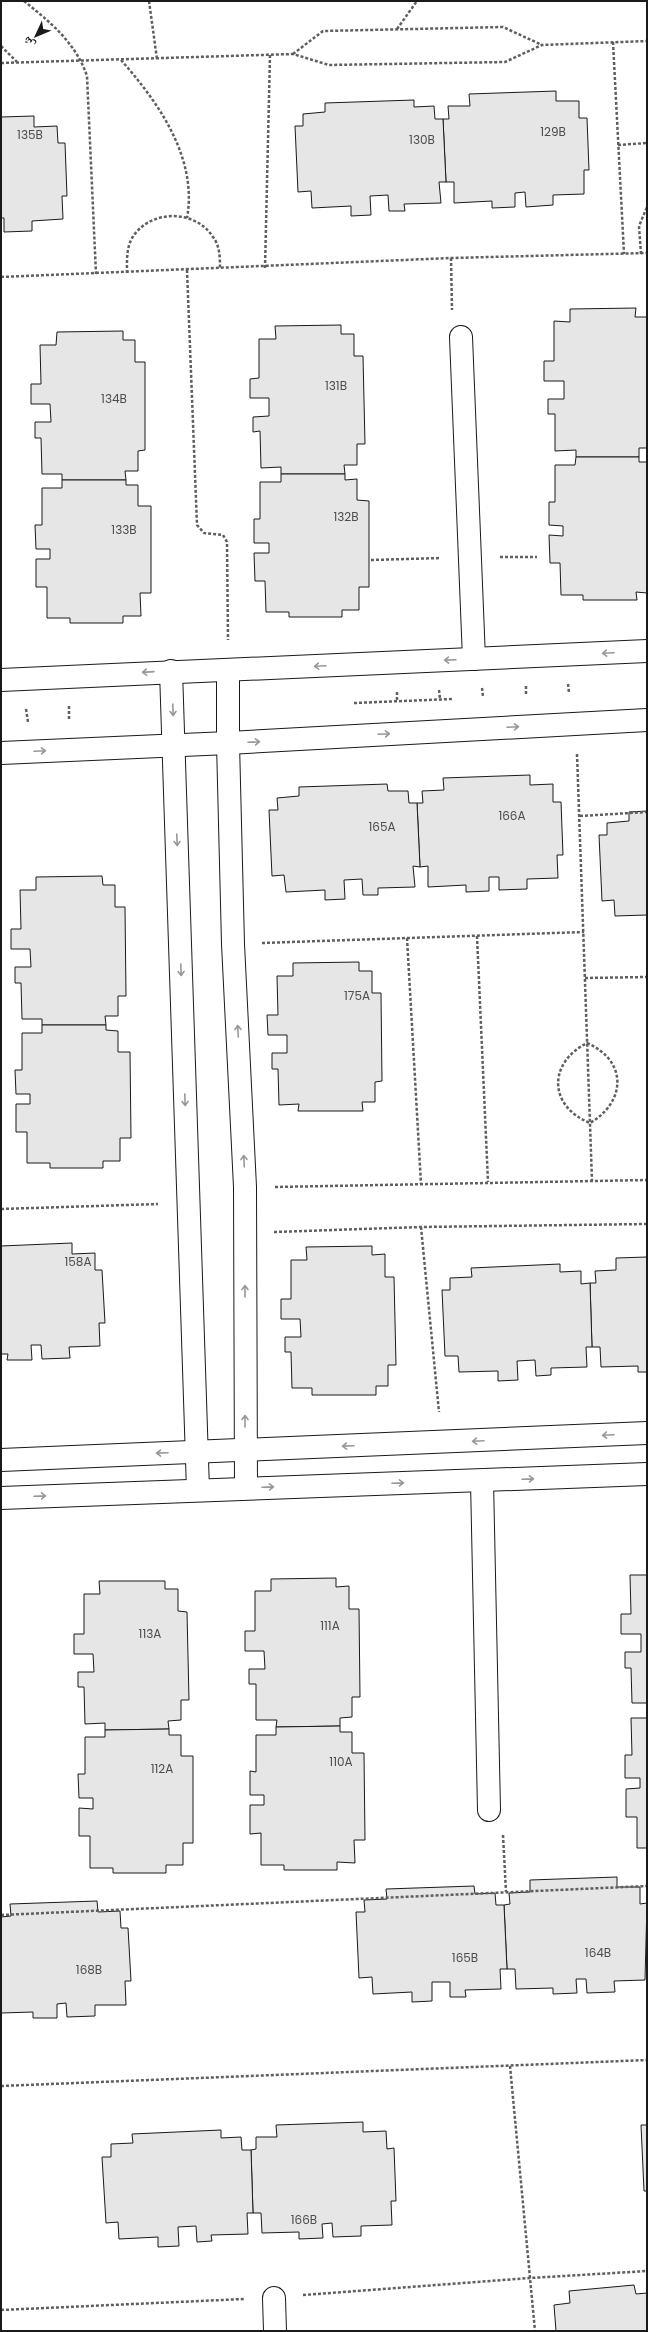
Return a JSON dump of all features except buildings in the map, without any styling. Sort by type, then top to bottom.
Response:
[{"type":"street","points":[[461,342],[474,659]]},
{"type":"street","points":[[1,680],[172,671],[228,670],[647,651]]},
{"type":"street","points":[[228,670],[228,743],[234,944],[245,1187],[246,1488]]},
{"type":"street","points":[[172,671],[198,1490]]},
{"type":"street","points":[[1,753],[174,746],[647,720]]},
{"type":"street","points":[[1,1460],[442,1443],[647,1433]]},
{"type":"street","points":[[1,1498],[647,1474]]},
{"type":"street","points":[[482,1481],[489,1805]]},
{"type":"street","points":[[274,2298],[275,2331]]},
{"type":"path","points":[[24,1],[48,20],[74,48],[82,62],[86,76],[96,274]]},
{"type":"path","points":[[149,1],[157,59]]},
{"type":"path","points":[[397,29],[417,1]]},
{"type":"path","points":[[293,54],[323,31],[503,27],[542,45]]},
{"type":"path","points":[[1,63],[82,62],[293,54],[329,65],[505,62],[542,45],[647,41]]},
{"type":"path","points":[[613,42],[624,254]]},
{"type":"path","points":[[1,46],[18,63]]},
{"type":"path","points":[[265,268],[270,55]]},
{"type":"path","points":[[121,60],[156,103],[180,153],[188,181],[189,203],[187,218]]},
{"type":"path","points":[[618,145],[647,143]]},
{"type":"path","points":[[641,254],[640,226],[647,207]]},
{"type":"path","points":[[127,273],[127,254],[134,235],[148,222],[167,216],[187,218],[202,225],[213,237],[220,252],[220,269]]},
{"type":"path","points":[[1,277],[265,268],[451,258],[647,253]]},
{"type":"path","points":[[451,258],[452,332],[454,340],[461,342]]},
{"type":"path","points":[[188,270],[197,525],[204,533],[223,535],[227,542],[228,670]]},
{"type":"path","points":[[352,664],[356,736]]},
{"type":"path","points":[[67,677],[71,750]]},
{"type":"path","points":[[26,706],[28,723]]},
{"type":"path","points":[[575,724],[580,816],[592,1181]]},
{"type":"path","points":[[580,816],[647,812]]},
{"type":"path","points":[[234,944],[584,932]]},
{"type":"path","points":[[477,936],[488,1182]]},
{"type":"path","points":[[407,938],[420,1184]]},
{"type":"path","points":[[585,978],[647,977]]},
{"type":"path","points":[[588,1043],[600,1049],[608,1056],[614,1065],[617,1087],[610,1108],[602,1116],[590,1123]]},
{"type":"path","points":[[588,1043],[569,1054],[562,1066],[558,1078],[559,1091],[564,1104],[572,1114],[590,1123]]},
{"type":"path","points":[[245,1187],[647,1180]]},
{"type":"path","points":[[1,1209],[189,1203]]},
{"type":"path","points":[[245,1233],[421,1227],[647,1224]]},
{"type":"path","points":[[421,1227],[442,1443]]},
{"type":"path","points":[[489,1805],[498,1810],[502,1823],[506,1892]]},
{"type":"path","points":[[1,1915],[647,1886]]},
{"type":"path","points":[[1,2086],[647,2060]]},
{"type":"path","points":[[510,2066],[535,2331]]},
{"type":"path","points":[[1,2310],[274,2298],[530,2278],[647,2271]]}]
